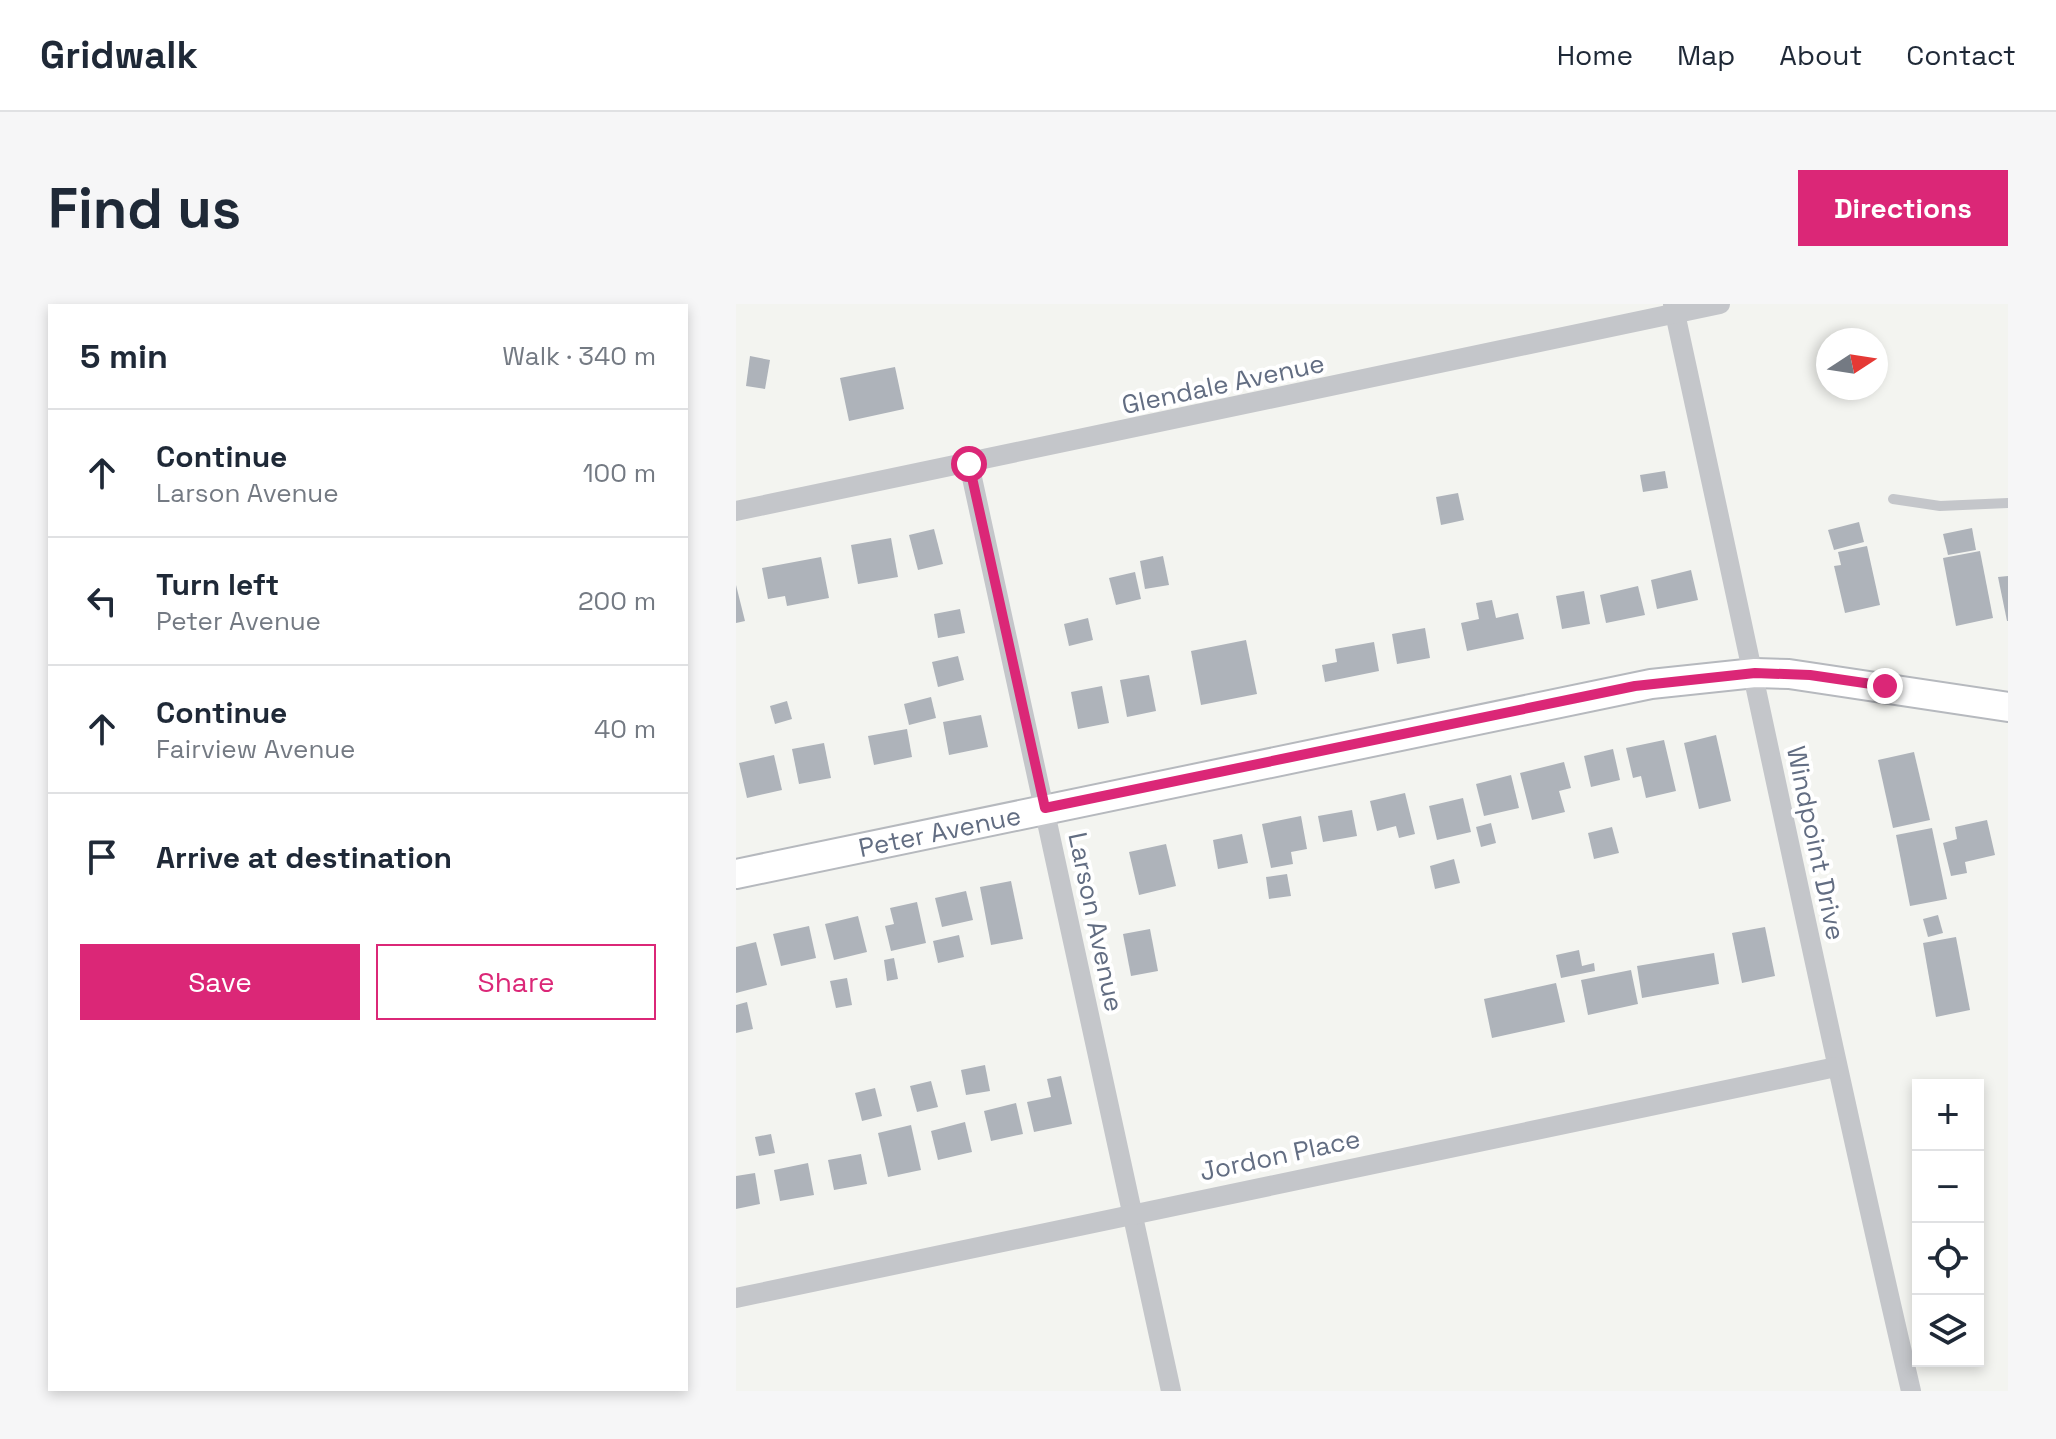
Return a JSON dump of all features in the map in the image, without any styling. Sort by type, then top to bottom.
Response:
[{"type":"street","name":"Glendale Avenue","points":[[736,511],[969,464],[1674,309],[1720,304]]},
{"type":"street","name":"Windpoint Drive","points":[[1674,309],[1755,673],[1836,1067],[1911,1391]]},
{"type":"street","name":"Larson Avenue","points":[[969,464],[1171,1391]]},
{"type":"street","name":"Peter Avenue","points":[[736,874],[1612,690],[1755,673],[1843,680],[2008,707]]},
{"type":"street","name":"Jordon Place","points":[[736,1298],[1132,1212],[1836,1067]]},
{"type":"lane","points":[[1893,499],[1940,506],[2008,503]]},
{"type":"building","points":[[750,356],[770,360],[765,389],[746,386]]},
{"type":"building","points":[[895,367],[904,409],[849,421],[840,378]]},
{"type":"building","points":[[1665,471],[1668,488],[1643,492],[1640,475]]},
{"type":"building","points":[[1458,493],[1464,520],[1441,525],[1436,497]]},
{"type":"building","points":[[1859,522],[1864,542],[1834,550],[1828,530]]},
{"type":"building","points":[[1972,528],[1976,550],[1948,555],[1943,534]]},
{"type":"building","points":[[934,529],[943,564],[918,570],[909,535]]},
{"type":"building","points":[[891,538],[898,577],[858,584],[851,545]]},
{"type":"building","points":[[1867,546],[1880,605],[1845,613],[1834,566],[1841,565],[1838,552]]},
{"type":"building","points":[[1980,551],[1993,618],[1956,626],[1943,558]]},
{"type":"building","points":[[1163,556],[1169,585],[1145,589],[1140,561]]},
{"type":"building","points":[[821,557],[829,598],[787,606],[785,596],[768,599],[762,568]]},
{"type":"building","points":[[1691,570],[1698,600],[1657,609],[1651,580]]},
{"type":"building","points":[[1135,572],[1141,599],[1116,605],[1109,578]]},
{"type":"building","points":[[2008,576],[2008,621],[2007,621],[1998,577]]},
{"type":"building","points":[[736,585],[745,621],[736,623]]},
{"type":"building","points":[[1638,586],[1645,615],[1606,623],[1600,595]]},
{"type":"building","points":[[1584,591],[1590,624],[1562,629],[1556,596]]},
{"type":"building","points":[[1492,600],[1496,618],[1518,613],[1524,639],[1467,651],[1461,623],[1479,619],[1476,603]]},
{"type":"building","points":[[960,609],[965,633],[938,638],[934,614]]},
{"type":"building","points":[[1088,618],[1093,640],[1069,646],[1064,624]]},
{"type":"building","points":[[1425,628],[1430,658],[1397,664],[1392,634]]},
{"type":"building","points":[[1246,640],[1257,694],[1201,705],[1191,651]]},
{"type":"building","points":[[1374,642],[1379,671],[1325,682],[1322,665],[1337,662],[1335,649]]},
{"type":"building","points":[[958,656],[964,680],[938,687],[932,662]]},
{"type":"building","points":[[1149,675],[1156,711],[1127,717],[1120,680]]},
{"type":"building","points":[[1102,686],[1109,723],[1078,729],[1071,692]]},
{"type":"building","points":[[931,697],[936,718],[909,725],[904,704]]},
{"type":"building","points":[[787,701],[792,719],[775,724],[770,706]]},
{"type":"building","points":[[981,715],[988,747],[949,755],[943,722]]},
{"type":"building","points":[[907,729],[912,757],[874,765],[868,736]]},
{"type":"building","points":[[1716,735],[1731,801],[1699,809],[1684,743]]},
{"type":"building","points":[[1664,740],[1676,791],[1646,798],[1641,776],[1633,778],[1626,748]]},
{"type":"building","points":[[824,743],[831,778],[799,784],[792,749]]},
{"type":"building","points":[[1613,749],[1620,780],[1591,787],[1584,756]]},
{"type":"building","points":[[1914,752],[1930,820],[1893,828],[1878,760]]},
{"type":"building","points":[[774,755],[782,790],[747,798],[739,763]]},
{"type":"building","points":[[1564,762],[1571,788],[1559,791],[1565,812],[1532,820],[1520,773]]},
{"type":"building","points":[[1511,775],[1519,808],[1484,816],[1476,784]]},
{"type":"building","points":[[1405,793],[1415,834],[1399,838],[1396,826],[1377,831],[1370,801]]},
{"type":"building","points":[[1463,798],[1471,832],[1437,840],[1429,806]]},
{"type":"building","points":[[1352,810],[1357,836],[1323,842],[1318,816]]},
{"type":"building","points":[[1301,816],[1307,849],[1291,852],[1293,864],[1271,868],[1262,824]]},
{"type":"building","points":[[1987,820],[1995,855],[1965,862],[1967,873],[1951,876],[1943,843],[1957,839],[1955,827]]},
{"type":"building","points":[[1491,823],[1496,843],[1481,847],[1476,827]]},
{"type":"building","points":[[1612,827],[1619,853],[1594,859],[1588,833]]},
{"type":"building","points":[[1932,828],[1947,899],[1910,906],[1896,835]]},
{"type":"building","points":[[1242,834],[1248,863],[1218,869],[1213,840]]},
{"type":"building","points":[[1166,844],[1176,886],[1139,895],[1129,852]]},
{"type":"building","points":[[1454,859],[1460,883],[1435,889],[1430,866]]},
{"type":"building","points":[[1287,874],[1291,896],[1269,899],[1266,877]]},
{"type":"building","points":[[1011,881],[1023,939],[991,945],[980,887]]},
{"type":"building","points":[[966,891],[973,920],[942,927],[935,898]]},
{"type":"building","points":[[917,902],[926,943],[891,951],[885,926],[894,924],[890,908]]},
{"type":"building","points":[[1938,915],[1943,933],[1928,937],[1923,919]]},
{"type":"building","points":[[858,916],[867,952],[834,960],[825,924]]},
{"type":"building","points":[[809,926],[816,958],[781,966],[773,934]]},
{"type":"building","points":[[1765,927],[1775,976],[1742,983],[1732,933]]},
{"type":"building","points":[[1150,929],[1158,971],[1131,976],[1123,934]]},
{"type":"building","points":[[959,935],[964,957],[938,963],[933,941]]},
{"type":"building","points":[[1956,937],[1970,1010],[1936,1017],[1923,943]]},
{"type":"building","points":[[756,942],[767,985],[736,993],[736,947]]},
{"type":"building","points":[[1579,950],[1582,966],[1594,963],[1595,971],[1561,978],[1556,955]]},
{"type":"building","points":[[1714,953],[1719,984],[1642,998],[1637,966]]},
{"type":"building","points":[[894,958],[898,979],[887,981],[884,960]]},
{"type":"building","points":[[1631,970],[1638,1004],[1588,1015],[1581,980]]},
{"type":"building","points":[[847,978],[852,1005],[836,1008],[830,981]]},
{"type":"building","points":[[1556,983],[1565,1022],[1492,1038],[1484,999]]},
{"type":"building","points":[[747,1002],[753,1029],[736,1033],[736,1005]]},
{"type":"building","points":[[985,1065],[990,1091],[966,1095],[961,1070]]},
{"type":"building","points":[[1061,1076],[1072,1124],[1034,1132],[1027,1102],[1051,1097],[1047,1079]]},
{"type":"building","points":[[931,1081],[938,1107],[917,1112],[910,1086]]},
{"type":"building","points":[[875,1088],[882,1116],[862,1121],[855,1093]]},
{"type":"building","points":[[1016,1103],[1023,1134],[991,1141],[984,1111]]},
{"type":"building","points":[[965,1122],[972,1152],[938,1160],[931,1131]]},
{"type":"building","points":[[911,1125],[921,1170],[888,1177],[878,1133]]},
{"type":"building","points":[[771,1134],[775,1153],[759,1156],[755,1137]]},
{"type":"building","points":[[861,1154],[867,1184],[834,1190],[828,1160]]},
{"type":"building","points":[[808,1163],[814,1195],[780,1201],[774,1170]]},
{"type":"building","points":[[755,1173],[760,1204],[736,1209],[736,1176]]},
{"type":"route","points":[[969,464],[1045,808],[1635,686],[1755,673],[1810,675],[1885,686]]}]
